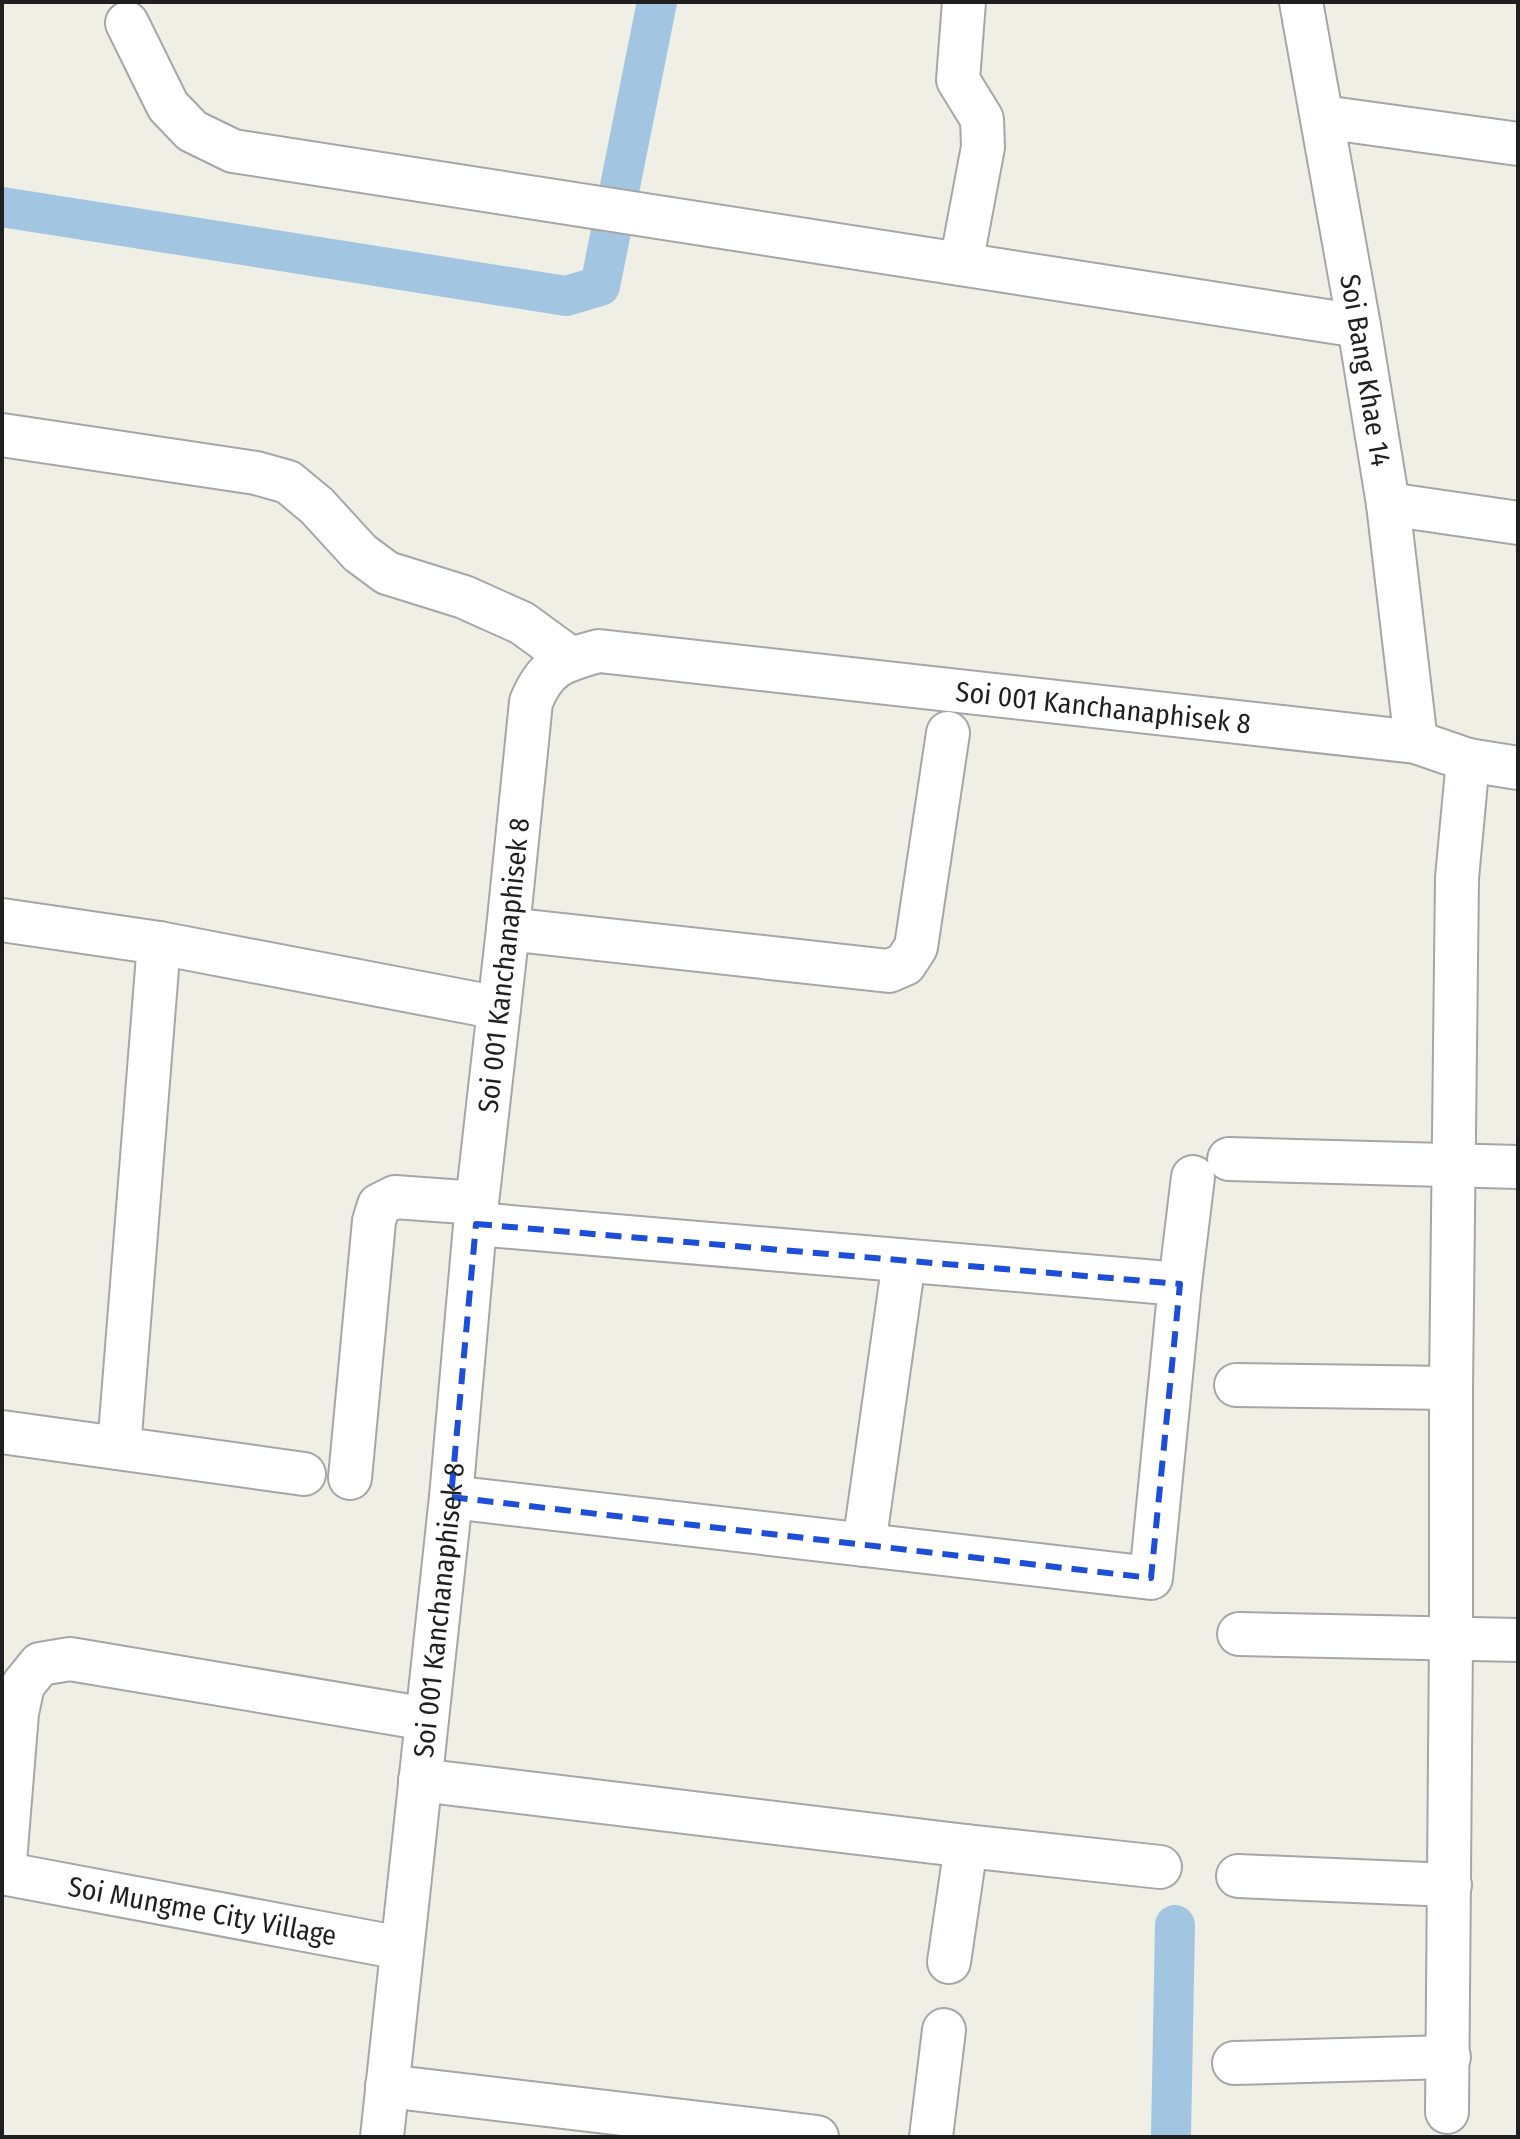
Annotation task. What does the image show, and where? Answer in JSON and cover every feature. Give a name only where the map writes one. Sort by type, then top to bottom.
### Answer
[{"type":"street","points":[[961,264],[983,147],[982,119],[958,80],[964,2]]},
{"type":"street","name":"Soi Bang Khae 14","points":[[1301,2],[1388,504],[1416,742]]},
{"type":"street","points":[[127,23],[168,106],[192,131],[233,151],[1359,326]]},
{"type":"street","points":[[1323,117],[1518,144]]},
{"type":"street","points":[[2,435],[256,473],[288,482],[317,506],[360,553],[387,573],[464,597],[522,623],[570,658]]},
{"type":"street","points":[[1388,504],[1518,523]]},
{"type":"street","name":"Soi 001 Kanchanaphisek 8","points":[[382,2137],[451,1497],[477,1214],[531,702],[539,683],[553,668],[570,658],[599,651],[1416,742],[1468,760],[1518,768]]},
{"type":"street","points":[[508,929],[889,971],[897,968],[905,964],[916,947],[948,733]]},
{"type":"street","points":[[1447,2112],[1457,878],[1468,760]]},
{"type":"street","points":[[2,920],[159,943],[499,1008]]},
{"type":"street","points":[[119,1448],[159,943]]},
{"type":"street","points":[[451,1497],[1151,1578],[1180,1284],[1211,1168],[1518,1167]]},
{"type":"street","points":[[350,1478],[374,1221],[379,1205],[395,1197],[477,1214],[904,1261],[1180,1284]]},
{"type":"street","points":[[864,1545],[904,1261]]},
{"type":"street","points":[[1236,1385],[1451,1388]]},
{"type":"street","points":[[2,1432],[304,1474]]},
{"type":"street","points":[[1239,1634],[1518,1640]]},
{"type":"street","points":[[3,1874],[17,1713],[23,1685],[40,1664],[70,1659],[427,1719]]},
{"type":"street","points":[[420,1780],[1160,1867]]},
{"type":"street","points":[[949,1962],[966,1846]]},
{"type":"street","name":"Soi Mungme City Village","points":[[3,1874],[401,1948]]},
{"type":"street","points":[[1238,1876],[1450,1885]]},
{"type":"street","points":[[931,2137],[944,2030]]},
{"type":"street","points":[[1234,2063],[1449,2057]]},
{"type":"street","points":[[387,2086],[817,2137]]},
{"type":"highlighted area","points":[[476,1224],[1180,1284],[1151,1578],[451,1497]]},
{"type":"waterway","points":[[2,207],[566,296],[600,286],[657,2]]},
{"type":"waterway","points":[[1171,2137],[1175,1925]]}]
